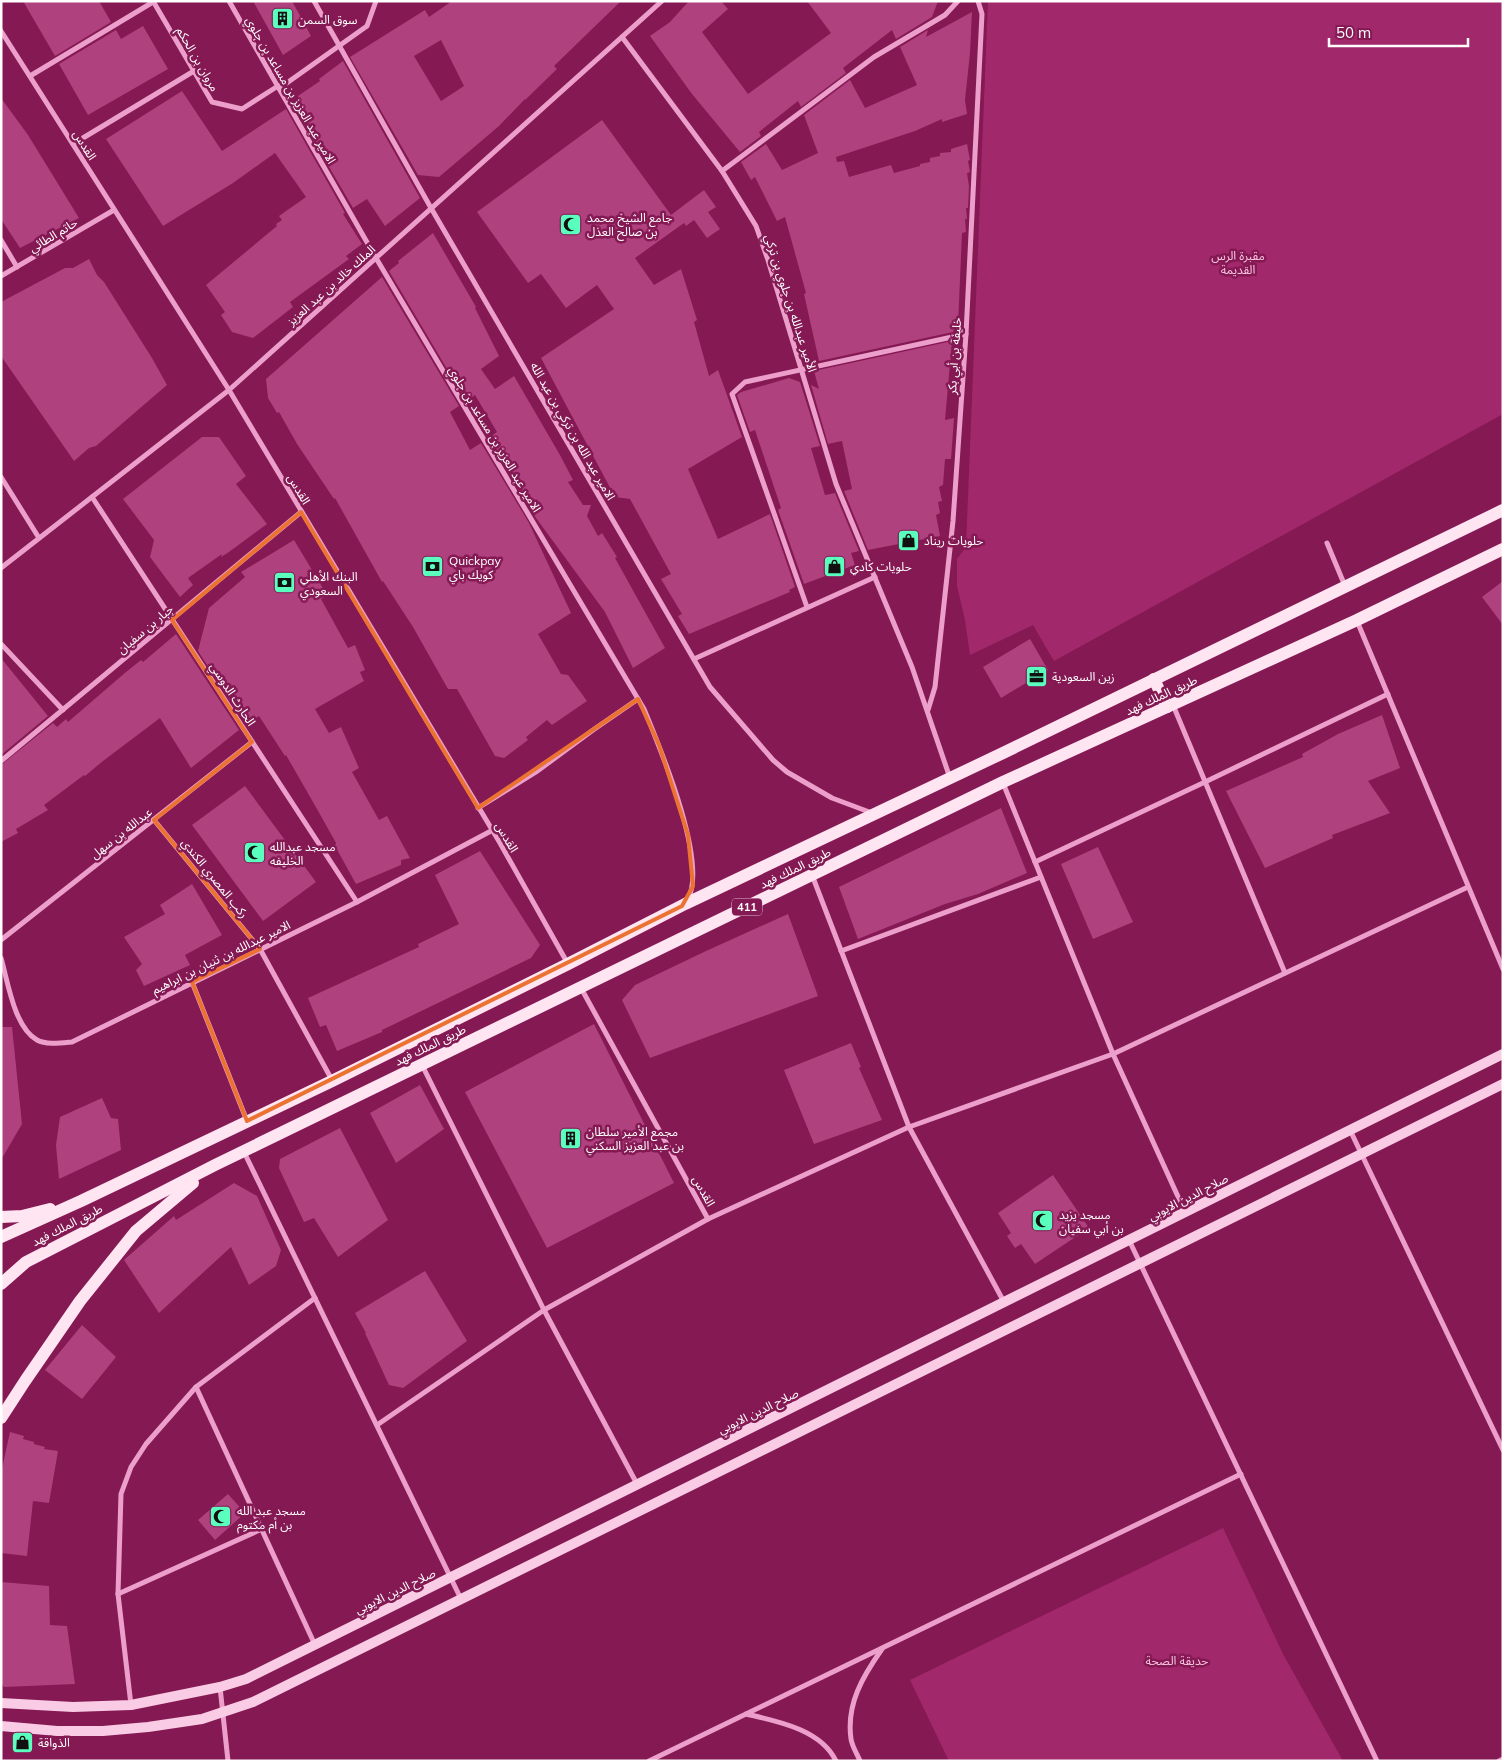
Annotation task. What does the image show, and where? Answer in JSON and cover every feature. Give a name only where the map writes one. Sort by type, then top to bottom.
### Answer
[{"type":"main road","name":"طريق الملك فهد","points":[[1,1236],[81,1201],[332,1081],[685,904],[1503,510]]},
{"type":"main road","name":"طريق الملك فهد","points":[[1,1284],[26,1262],[244,1151],[1002,782],[1357,620],[1503,549]]},
{"type":"main road","points":[[1154,679],[1170,706]]},
{"type":"main road","points":[[1,1418],[24,1381],[80,1301],[136,1232],[215,1166]]},
{"type":"main road","points":[[1,1217],[22,1216],[81,1201]]},
{"type":"street","name":"الامير عبد العزيز بن مساعد بن جلوي","points":[[229,1],[376,258],[638,699],[659,745],[688,834],[692,855],[693,886],[685,904]]},
{"type":"street","name":"الامير عبد الله بن تركي بن عبد الله","points":[[314,1],[431,208],[710,687],[772,760],[787,772],[832,798],[874,814]]},
{"type":"street","name":"مروان بن الحكم","points":[[153,2],[212,102],[242,109],[278,86],[284,85],[367,26],[376,1]]},
{"type":"street","name":"الملك خالد بن عبد العزيز","points":[[1,568],[229,390],[662,1]]},
{"type":"street","points":[[722,171],[874,57],[945,15],[958,1]]},
{"type":"street","name":"خليفة بن أبي بكر","points":[[928,711],[935,687],[953,521],[966,334],[982,14],[978,1]]},
{"type":"street","points":[[30,76],[153,2]]},
{"type":"street","name":"القدس","points":[[1,31],[229,390],[478,808],[568,964]]},
{"type":"street","name":"الأمير عبدالله بن جلوي بن تركي","points":[[622,37],[722,171],[756,226],[836,484],[875,577]]},
{"type":"street","points":[[73,144],[194,71]]},
{"type":"street","name":"حاتم الطائي","points":[[1,276],[114,210]]},
{"type":"street","points":[[1,240],[17,267]]},
{"type":"street","points":[[807,608],[732,394],[745,382],[966,334]]},
{"type":"street","points":[[1,478],[39,538]]},
{"type":"street","name":"الحارث الدوسي","points":[[92,497],[357,902]]},
{"type":"street","name":"جبار بن سفيان","points":[[1,761],[301,512]]},
{"type":"street","points":[[1327,543],[1345,586]]},
{"type":"street","points":[[694,659],[875,577],[912,667],[950,778]]},
{"type":"street","points":[[1357,620],[1503,969]]},
{"type":"street","points":[[1,644],[63,710]]},
{"type":"street","points":[[1035,862],[1388,694]]},
{"type":"street","points":[[478,808],[536,772],[638,699]]},
{"type":"street","points":[[1170,706],[1205,782],[1285,973]]},
{"type":"street","name":"عبدالله بن سهل","points":[[1,940],[252,742]]},
{"type":"street","points":[[1002,782],[1114,1054],[1185,1212]]},
{"type":"street","name":"ركب المصري الكندي","points":[[154,820],[260,949],[332,1081]]},
{"type":"street","name":"الامير عبدالله بن ثنيان بن ابراهيم","points":[[1,958],[16,1012],[23,1027],[37,1040],[53,1043],[72,1042],[357,902],[491,831]]},
{"type":"street","points":[[812,875],[909,1127],[1004,1302]]},
{"type":"street","points":[[841,951],[1041,877]]},
{"type":"street","points":[[377,1425],[544,1310],[708,1220],[909,1127],[1114,1054],[1468,887]]},
{"type":"street","points":[[192,982],[247,1122]]},
{"type":"street","name":"القدس","points":[[581,988],[708,1220]]},
{"type":"street","name":"صلاح الدين الايوبي","points":[[1,1703],[73,1707],[131,1704],[220,1687],[246,1679],[1503,1054]]},
{"type":"street","points":[[422,1065],[544,1310],[637,1485]]},
{"type":"street","points":[[1,1726],[57,1731],[103,1731],[148,1727],[202,1719],[253,1702],[1503,1084]]},
{"type":"street","points":[[1350,1130],[1503,1450]]},
{"type":"street","points":[[244,1151],[461,1599]]},
{"type":"street","points":[[1130,1240],[1377,1761]]},
{"type":"street","points":[[131,1704],[118,1594],[121,1494],[131,1466],[146,1444],[196,1386],[315,1298]]},
{"type":"street","points":[[196,1386],[315,1645]]},
{"type":"street","points":[[649,1761],[1241,1474]]},
{"type":"street","points":[[118,1594],[262,1529]]},
{"type":"street","points":[[860,1761],[851,1740],[850,1716],[856,1692],[864,1673],[883,1647]]},
{"type":"street","points":[[220,1687],[228,1761]]},
{"type":"street","points":[[745,1714],[783,1723],[803,1731],[827,1749],[836,1761]]},
{"type":"street","points":[[1499,1761],[1503,1759]]},
{"type":"highlighted area","points":[[301,512],[478,808],[638,699],[659,745],[688,835],[693,886],[682,906],[247,1121],[192,982],[260,949],[154,820],[252,742],[172,620]]},
{"type":"green space","name":"مقبرة الرس القديمة","points":[[988,1],[1503,1],[1503,414],[1054,661],[1033,625],[970,655],[965,620],[957,586],[957,559],[966,547]]},
{"type":"green space","name":"حديقة الصحة","points":[[1223,1528],[1284,1656],[1343,1761],[949,1761],[910,1680]]},
{"type":"building","points":[[23,1],[99,1],[111,22],[55,56]]},
{"type":"building","name":"سوق السمن","points":[[253,1],[292,1],[311,36],[283,55]]},
{"type":"building","points":[[452,1],[621,1],[554,66],[557,69],[499,126],[439,177],[418,175],[350,57],[425,10],[429,17]],"holes":[[[441,40],[464,86],[441,101],[414,56]]]},
{"type":"building","points":[[689,1],[721,1],[728,9],[702,32],[748,94],[831,33],[807,1],[938,1],[932,17],[896,39],[892,30],[843,68],[846,73],[801,107],[798,101],[759,132],[761,136],[740,152],[692,94],[650,36],[670,22]]},
{"type":"building","points":[[972,12],[965,100],[967,114],[942,122],[942,119],[915,131],[836,157],[837,162],[844,161],[849,177],[891,165],[894,173],[920,166],[920,164],[930,162],[930,158],[940,156],[940,153],[951,152],[951,149],[967,144],[970,172],[967,173],[969,186],[968,208],[966,208],[967,219],[965,219],[966,232],[962,233],[958,326],[954,327],[953,332],[819,361],[804,294],[806,293],[785,217],[777,221],[755,177],[751,180],[741,162],[766,144],[782,170],[818,153],[804,115],[850,80],[865,108],[917,85],[900,47],[928,30],[926,37]]},
{"type":"building","points":[[143,26],[168,69],[88,115],[59,64],[116,30],[121,39]]},
{"type":"building","points":[[343,61],[420,198],[385,226],[367,199],[353,208],[293,105],[300,100],[298,96],[320,81],[319,79]]},
{"type":"building","points":[[182,91],[222,151],[286,109],[345,213],[343,214],[362,244],[346,256],[349,259],[290,302],[293,307],[253,338],[232,332],[221,315],[225,312],[206,285],[277,226],[276,224],[282,220],[279,216],[306,197],[275,153],[233,183],[163,226],[106,139]]},
{"type":"building","points":[[1,98],[28,135],[79,218],[20,248],[1,219]]},
{"type":"building","points":[[602,120],[671,215],[704,190],[716,207],[708,212],[720,229],[707,238],[694,220],[686,226],[684,223],[635,258],[654,285],[681,269],[697,320],[694,322],[709,376],[718,370],[742,437],[688,469],[718,539],[770,514],[795,587],[789,590],[790,592],[689,634],[678,616],[682,614],[661,579],[671,574],[630,499],[615,497],[541,358],[614,309],[597,285],[566,308],[541,274],[528,283],[477,212]]},
{"type":"building","points":[[433,233],[476,307],[499,356],[481,369],[495,389],[514,376],[573,480],[568,482],[583,505],[591,505],[587,516],[598,536],[602,533],[617,557],[615,558],[665,648],[633,668],[605,612],[536,518],[488,438],[497,432],[475,395],[466,401],[389,271],[399,263],[398,261]]},
{"type":"building","points":[[89,259],[97,275],[104,282],[167,385],[96,446],[89,448],[74,461],[1,356],[1,302],[65,268],[73,268]]},
{"type":"building","points":[[382,277],[459,406],[450,412],[470,450],[481,443],[529,523],[571,613],[538,634],[561,674],[568,675],[587,701],[552,725],[547,720],[526,737],[528,740],[504,758],[495,756],[457,689],[448,689],[413,627],[382,582],[335,498],[297,444],[279,412],[277,413],[268,398],[266,379]]},
{"type":"building","points":[[952,341],[945,420],[954,418],[951,459],[945,459],[943,485],[939,487],[942,501],[938,502],[940,513],[936,515],[940,536],[868,550],[844,491],[852,489],[842,441],[828,444],[811,385],[819,389],[814,371]]},
{"type":"building","points":[[789,378],[800,382],[820,446],[811,448],[825,495],[835,493],[859,551],[851,553],[855,565],[804,584],[778,510],[781,508],[755,430],[750,432],[737,395],[741,392]]},
{"type":"building","points":[[202,437],[219,437],[246,476],[236,484],[267,524],[229,552],[221,557],[222,554],[188,578],[193,585],[180,597],[150,557],[154,540],[123,499]]},
{"type":"building","points":[[294,540],[327,595],[321,599],[348,648],[355,645],[365,670],[360,672],[364,681],[315,709],[329,733],[341,727],[359,768],[352,772],[379,820],[387,816],[410,858],[401,860],[401,865],[356,884],[335,846],[336,843],[286,755],[259,716],[246,725],[198,651],[209,608],[245,577],[241,572]]},
{"type":"building","points":[[1503,581],[1503,625],[1482,597]]},
{"type":"building","points":[[176,634],[239,730],[191,768],[160,718],[44,805],[48,810],[16,829],[18,833],[1,842],[1,765],[53,723],[57,727],[66,719],[68,722],[126,672],[141,660],[143,662]]},
{"type":"building","points":[[1030,639],[1048,670],[1001,698],[983,667]]},
{"type":"building","points":[[1,658],[48,716],[1,755]]},
{"type":"building","points":[[1382,715],[1400,768],[1368,781],[1390,813],[1332,835],[1333,838],[1265,868],[1226,791],[1303,757],[1302,754],[1338,734]]},
{"type":"building","name":"مسجد عبدالله الخليفه","points":[[245,786],[316,882],[263,921],[192,825]]},
{"type":"building","points":[[1001,808],[1027,873],[978,894],[945,904],[858,939],[839,887]]},
{"type":"building","points":[[1098,847],[1133,922],[1093,939],[1061,864]]},
{"type":"building","points":[[480,851],[540,945],[531,958],[382,1030],[382,1032],[337,1051],[326,1025],[320,1027],[308,998],[419,947],[418,944],[459,924],[435,875]]},
{"type":"building","points":[[192,884],[222,935],[185,955],[190,965],[144,986],[136,970],[142,964],[124,937],[165,914],[160,905]]},
{"type":"building","points":[[788,914],[818,996],[650,1058],[622,1000],[635,985]]},
{"type":"building","name":"مجمع الأمير سلطان بن عبد العزيز السكني","points":[[594,1024],[674,1183],[547,1248],[465,1092]]},
{"type":"building","points":[[1,1027],[12,1027],[22,1124],[1,1160]]},
{"type":"building","points":[[851,1043],[861,1067],[859,1068],[882,1120],[814,1144],[784,1070]]},
{"type":"building","points":[[420,1085],[444,1129],[396,1163],[370,1113]]},
{"type":"building","points":[[102,1098],[111,1118],[118,1119],[121,1150],[59,1179],[56,1145],[60,1117]]},
{"type":"building","points":[[340,1128],[388,1220],[338,1257],[314,1218],[304,1222],[279,1168],[280,1159]]},
{"type":"building","name":"مسجد يزيد بن أبي سفيان","points":[[1053,1175],[1089,1228],[1035,1264],[1021,1244],[1015,1248],[1007,1236],[1011,1233],[998,1213]]},
{"type":"building","points":[[234,1183],[257,1196],[281,1250],[276,1266],[249,1285],[231,1247],[159,1313],[124,1260],[174,1216],[176,1220]]},
{"type":"building","points":[[425,1271],[467,1341],[403,1388],[389,1385],[355,1313]]},
{"type":"building","points":[[82,1325],[116,1357],[82,1399],[45,1370]]},
{"type":"building","points":[[10,1432],[24,1436],[23,1439],[45,1447],[44,1449],[58,1451],[49,1503],[33,1501],[27,1556],[1,1553],[1,1473]]},
{"type":"building","name":"مسجد عبد الله بن أم مكتوم","points":[[228,1494],[245,1513],[215,1540],[198,1520]]},
{"type":"building","points":[[1,1582],[49,1586],[50,1625],[67,1626],[75,1684],[4,1687],[1,1682]]},
{"type":"place","name":"سوق السمن","points":[[282,19]]},
{"type":"place","name":"جامع الشيخ محمد بن صالح العذل","points":[[571,224]]},
{"type":"place","name":"حلويات ريناد","points":[[908,540]]},
{"type":"place","name":"حلويات كادي","points":[[834,566]]},
{"type":"place","name":"Quickpay كويك باي","points":[[433,567]]},
{"type":"place","name":"البنك الأهلي السعودي","points":[[284,583]]},
{"type":"place","name":"زين السعودية","points":[[1036,676]]},
{"type":"place","name":"مسجد عبدالله الخليفه","points":[[254,853]]},
{"type":"place","name":"مجمع الأمير سلطان بن عبد العزيز السكني","points":[[570,1138]]},
{"type":"place","name":"مسجد يزيد بن أبي سفيان","points":[[1043,1221]]},
{"type":"place","name":"مسجد عبد الله بن أم مكتوم","points":[[221,1517]]},
{"type":"place","name":"الذواقة","points":[[22,1742]]}]
